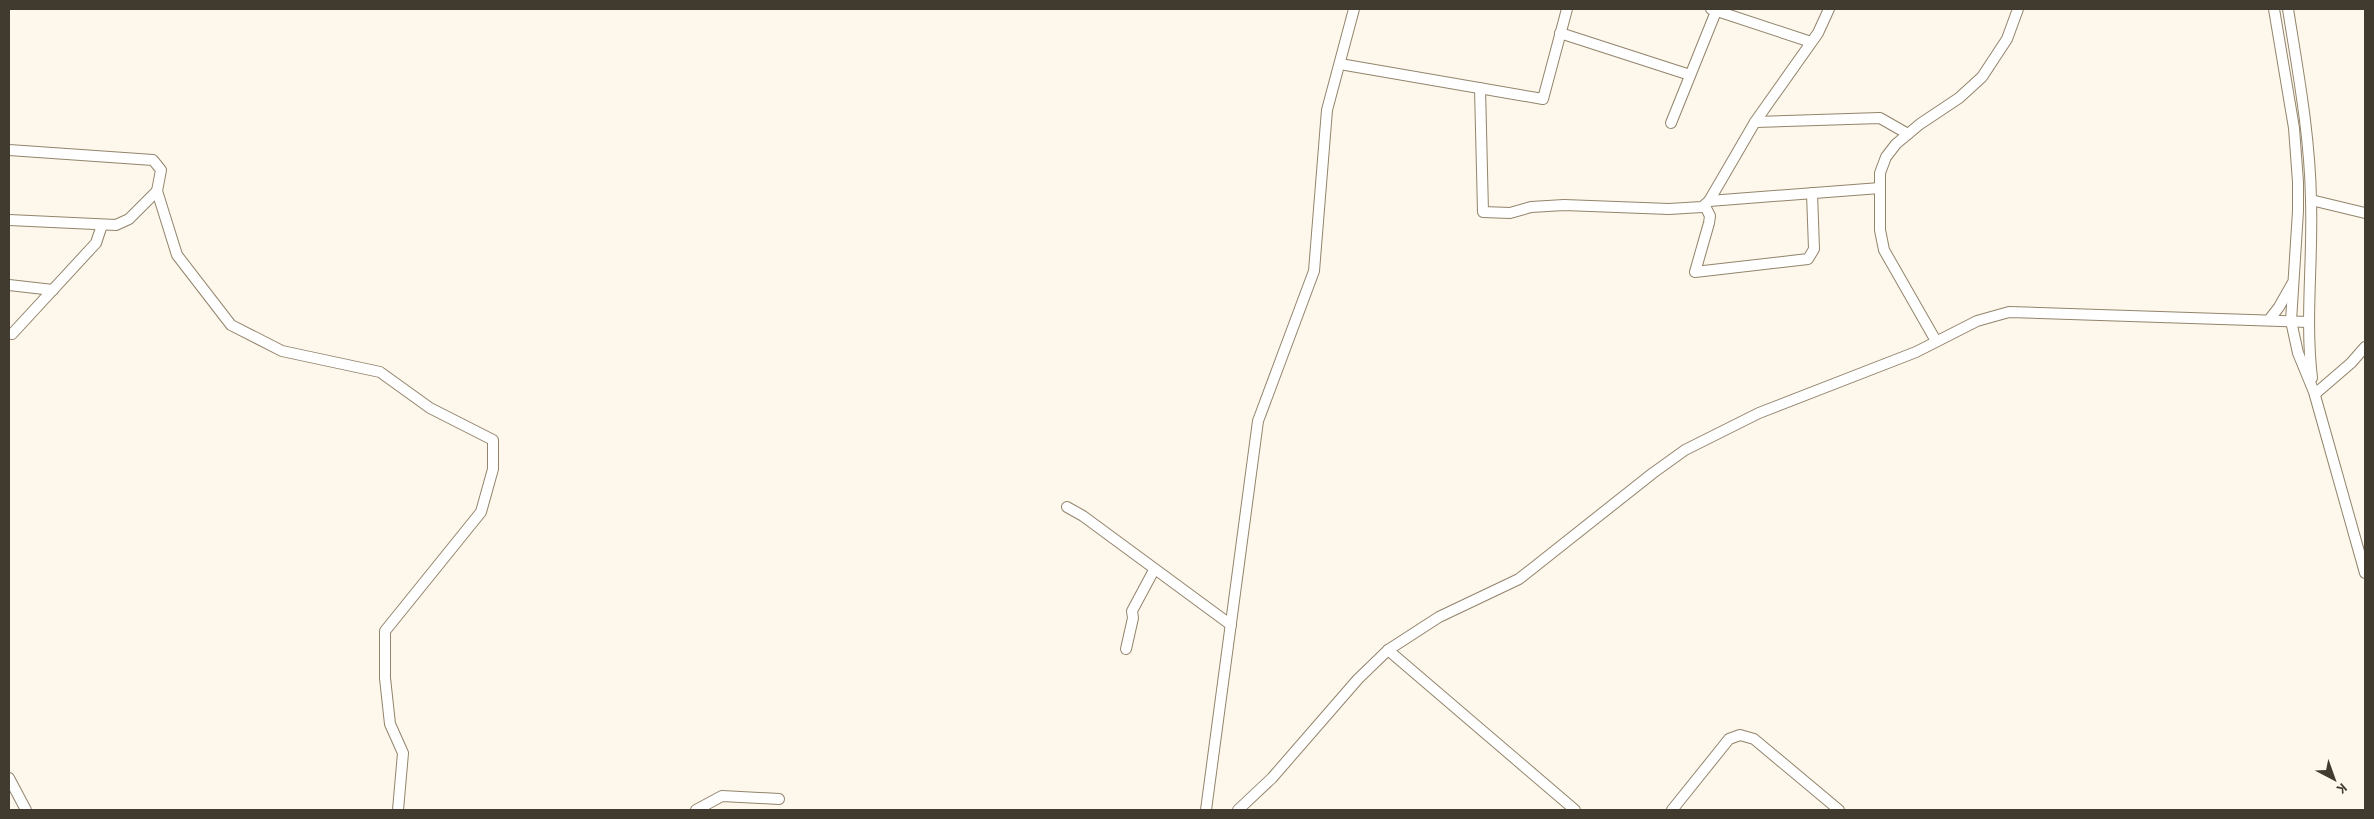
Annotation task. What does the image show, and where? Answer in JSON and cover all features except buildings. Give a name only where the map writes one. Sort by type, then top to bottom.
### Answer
[{"type":"street","points":[[1206,810],[1258,422],[1314,270],[1328,110],[1354,9]]},
{"type":"street","points":[[1340,64],[1543,99],[1567,9]]},
{"type":"street","points":[[1671,123],[1715,9],[1811,42]]},
{"type":"street","points":[[1812,193],[1814,249],[1808,259],[1695,272],[1709,223],[1710,216],[1707,204],[1755,122],[1811,42],[1829,9]]},
{"type":"street","points":[[1936,341],[1884,250],[1880,230],[1880,173],[1886,157],[1896,144],[1959,98],[1982,77],[2007,39],[2018,9]]},
{"type":"street","points":[[2274,9],[2294,128],[2298,211],[2291,321],[2298,353],[2314,393],[2365,573]]},
{"type":"street","points":[[2288,9],[2306,133],[2311,200],[2308,322],[2314,393]]},
{"type":"street","points":[[1560,33],[1690,75]]},
{"type":"street","points":[[1480,88],[1483,212],[1510,213],[1564,204],[1669,209],[1812,193],[1880,188]]},
{"type":"street","points":[[1755,122],[1880,118],[1908,134]]},
{"type":"street","points":[[9,152],[153,160],[161,170],[157,191],[177,255],[232,325],[282,351],[380,372],[430,408],[493,440],[493,469],[481,512],[384,631],[385,678],[390,724],[403,753],[398,810]]},
{"type":"street","points":[[9,220],[102,226],[116,225],[125,222],[157,191]]},
{"type":"street","points":[[2311,200],[2365,213]]},
{"type":"street","points":[[12,334],[96,243],[102,226]]},
{"type":"street","points":[[2268,320],[2279,307],[2294,281]]},
{"type":"street","points":[[9,285],[53,290]]},
{"type":"street","points":[[1238,810],[1272,778],[1358,679],[1388,650],[1439,617],[1519,579],[1653,473],[1702,440],[1759,413],[1901,358],[1977,321],[2009,312],[2308,322]]},
{"type":"street","points":[[2314,393],[2351,363],[2365,347]]},
{"type":"street","points":[[1067,507],[1083,516],[1231,625]]},
{"type":"street","points":[[1126,648],[1133,618],[1132,611],[1154,570]]},
{"type":"street","points":[[1388,650],[1575,810]]},
{"type":"street","points":[[1672,810],[1729,739],[1740,735],[1754,739],[1839,810]]},
{"type":"street","points":[[9,778],[26,810]]},
{"type":"street","points":[[696,810],[722,796],[778,799]]}]
